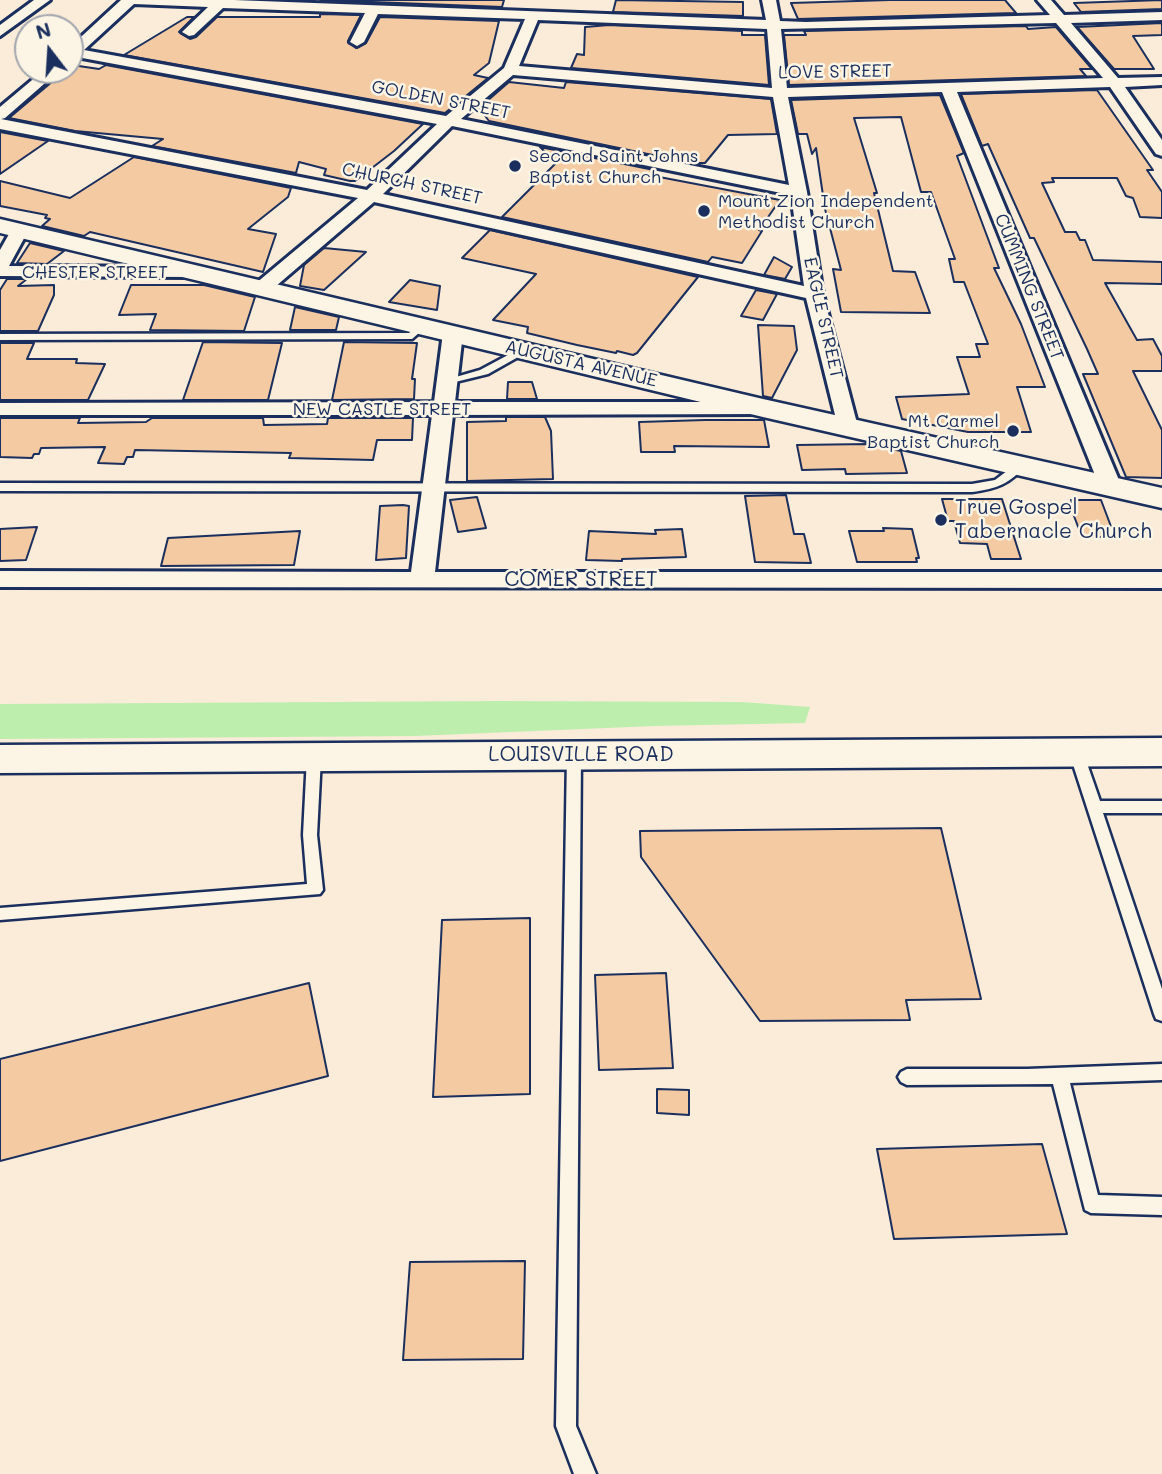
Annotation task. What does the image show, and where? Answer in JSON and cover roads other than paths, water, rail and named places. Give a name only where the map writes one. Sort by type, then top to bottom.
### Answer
[{"type":"main road","name":"AUGUSTA AVENUE","points":[[9,229],[763,408],[1162,498]]},
{"type":"main road","name":"LOUISVILLE ROAD","points":[[0,760],[1162,752]]},
{"type":"street","points":[[0,32],[43,0]]},
{"type":"street","points":[[84,43],[130,0],[774,25],[1162,16]]},
{"type":"street","points":[[590,0],[590,18]]},
{"type":"street","name":"EAGLE STREET","points":[[769,0],[780,93],[799,192],[814,294],[848,427]]},
{"type":"street","points":[[1044,0],[1114,82],[1162,151]]},
{"type":"street","points":[[189,32],[223,2]]},
{"type":"street","points":[[357,42],[373,10]]},
{"type":"street","points":[[261,288],[371,196],[449,121],[510,70],[533,16]]},
{"type":"street","name":"GOLDEN STREET","points":[[84,56],[449,121],[799,192]]},
{"type":"street","name":"LOVE STREET","points":[[510,70],[780,93],[1162,81]]},
{"type":"street","points":[[0,115],[37,84]]},
{"type":"street","name":"CUMMING STREET","points":[[948,88],[1110,485]]},
{"type":"street","name":"CHURCH STREET","points":[[0,124],[371,196],[814,294]]},
{"type":"street","points":[[0,266],[9,229]]},
{"type":"street","name":"CHESTER STREET","points":[[0,271],[190,272]]},
{"type":"street","points":[[422,580],[453,333]]},
{"type":"street","name":"NEW CASTLE STREET","points":[[0,410],[763,408]]},
{"type":"street","name":"COMER STREET","points":[[0,579],[1162,580]]},
{"type":"lane","points":[[0,337],[412,336],[422,326]]},
{"type":"lane","points":[[447,382],[484,372],[523,350]]},
{"type":"lane","points":[[0,487],[972,488],[995,486],[1012,475],[1019,465]]},
{"type":"lane","points":[[1076,752],[1162,1014]]},
{"type":"lane","points":[[574,755],[566,1426],[586,1474]]},
{"type":"lane","points":[[0,914],[315,890],[310,835],[314,757]]},
{"type":"lane","points":[[1094,807],[1162,807]]},
{"type":"lane","points":[[907,1077],[1162,1072]]},
{"type":"lane","points":[[1059,1075],[1091,1204],[1162,1206]]},
{"type":"place","name":"Second Saint Johns Baptist Church","points":[[515,166]]},
{"type":"place","name":"Mount Zion Independent Methodist Church","points":[[704,211]]},
{"type":"place","name":"Mt Carmel Baptist Church","points":[[1013,431]]},
{"type":"place","name":"True Gospel Tabernacle Church","points":[[941,520]]}]
